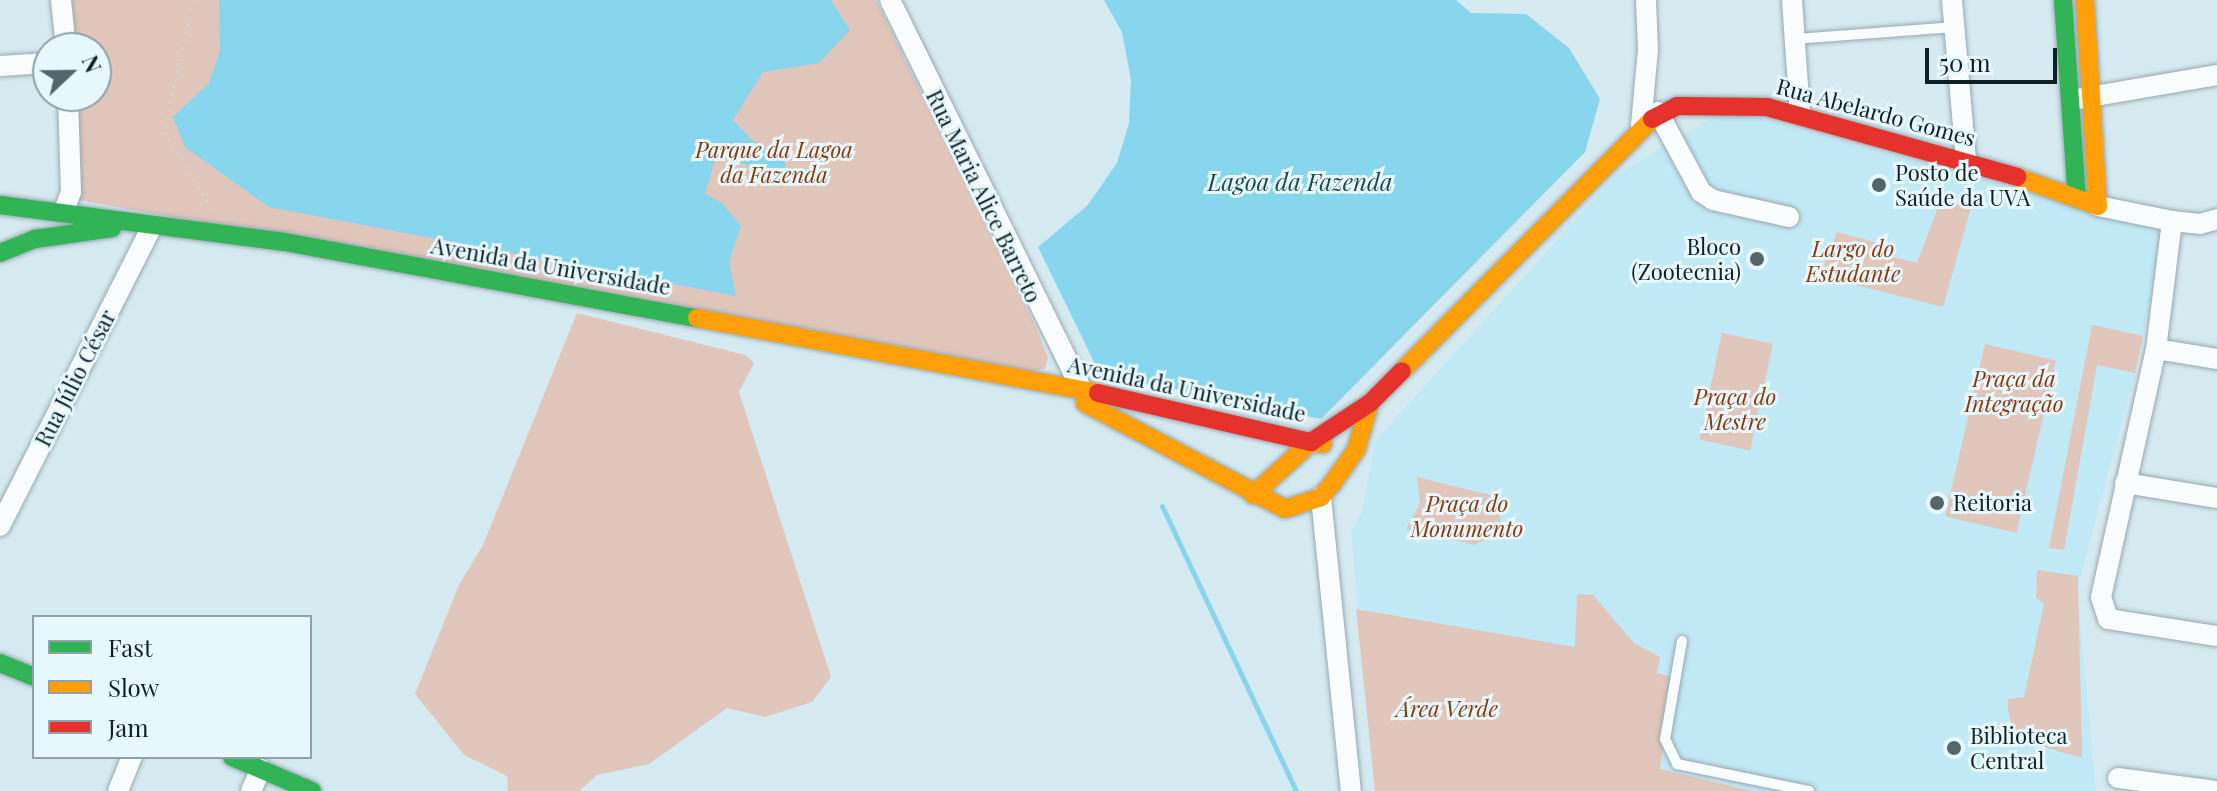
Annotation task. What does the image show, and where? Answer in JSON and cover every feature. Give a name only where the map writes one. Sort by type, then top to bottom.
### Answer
[{"type":"main road","points":[[2063,0],[2077,199]]},
{"type":"main road","points":[[2085,0],[2098,206]]},
{"type":"main road","name":"Rua Abelardo Gomes","points":[[1641,125],[1658,112],[1711,102],[1800,115],[1966,159],[2098,206]]},
{"type":"main road","name":"Avenida da Universidade","points":[[0,205],[64,211],[301,245],[1081,389],[1311,442],[1370,403],[1641,125]]},
{"type":"main road","points":[[35,239],[64,211]]},
{"type":"main road","name":"Avenida da Universidade","points":[[0,253],[35,239],[133,226],[1095,405],[1253,495],[1285,509],[1321,497]]},
{"type":"main road","points":[[1321,497],[1356,450],[1370,403]]},
{"type":"main road","points":[[1253,495],[1311,442],[1356,450]]},
{"type":"main road","points":[[0,663],[32,676]]},
{"type":"main road","points":[[237,759],[312,791]]},
{"type":"street","points":[[61,0],[64,32]]},
{"type":"street","name":"Rua Maria Alice Barreto","points":[[890,0],[1081,389]]},
{"type":"street","points":[[1628,0],[1648,26]]},
{"type":"street","points":[[1641,125],[1648,26],[1646,0]]},
{"type":"street","points":[[1792,0],[1800,115]]},
{"type":"street","points":[[1952,0],[1966,159]]},
{"type":"street","points":[[0,66],[32,64]]},
{"type":"street","points":[[2070,101],[2217,75]]},
{"type":"street","points":[[64,211],[71,192],[68,112]]},
{"type":"street","points":[[1658,112],[1701,192],[1713,200],[1789,217]]},
{"type":"street","points":[[2098,206],[2172,221],[2200,224],[2217,219]]},
{"type":"street","points":[[2172,221],[2156,349],[2101,597],[2108,619],[2217,636]]},
{"type":"street","name":"Rua Júlio César","points":[[0,526],[150,230]]},
{"type":"street","points":[[2156,349],[2217,359]]},
{"type":"street","points":[[2125,483],[2217,498]]},
{"type":"street","points":[[1321,497],[1351,791]]},
{"type":"street","points":[[118,791],[131,759]]},
{"type":"street","points":[[251,791],[261,769]]},
{"type":"street","points":[[2118,778],[2217,791]]},
{"type":"lane","points":[[1795,39],[1954,27]]},
{"type":"lane","points":[[1682,641],[1665,739],[1677,764],[1809,791]]},
{"type":"path","points":[[193,0],[164,132],[213,212]]},
{"type":"shaded area","points":[[1727,109],[2165,231],[2135,373],[2077,590],[2096,791],[1375,791],[1351,532],[1362,513],[1375,441],[1616,175]]},
{"type":"green space","name":"Parque da Lagoa da Fazenda","points":[[62,0],[876,0],[1035,325],[1048,358],[1045,369],[1031,371],[72,199],[69,112],[112,112],[112,32],[65,32]]},
{"type":"green space","name":"Largo do Estudante","points":[[1940,202],[1971,207],[1943,307],[1819,276],[1837,232],[1896,248],[1893,257],[1917,263]]},
{"type":"green space","points":[[577,313],[745,355],[754,363],[739,392],[831,677],[812,702],[765,717],[727,708],[649,764],[597,775],[579,791],[508,791],[507,776],[464,755],[415,694],[459,585],[483,545]]},
{"type":"green space","points":[[2092,325],[2143,336],[2135,373],[2097,365],[2064,550],[2049,548]]},
{"type":"green space","name":"Praça do Mestre","points":[[1722,333],[1773,344],[1750,450],[1699,440]]},
{"type":"green space","name":"Praça da Integração","points":[[1985,344],[2056,360],[2016,533],[1945,516]]},
{"type":"green space","name":"Praça do Monumento","points":[[1417,477],[1494,496],[1501,521],[1488,538],[1475,545],[1406,529],[1420,503]]},
{"type":"green space","points":[[2037,570],[2078,576],[2082,758],[2016,739],[2008,711],[2008,699],[2024,697],[2044,604],[2036,597]]},
{"type":"green space","name":"Área Verde","points":[[1577,594],[1593,595],[1634,643],[1660,657],[1657,673],[1673,677],[1660,769],[1752,791],[1375,791],[1356,609],[1575,647]]},
{"type":"water","points":[[219,0],[831,0],[850,30],[819,63],[763,72],[733,120],[754,142],[781,156],[786,165],[782,181],[717,152],[705,194],[722,203],[741,226],[729,262],[736,296],[269,207],[185,147],[173,117],[209,83],[220,51]]},
{"type":"water","name":"Lagoa da Fazenda","points":[[1104,0],[1456,0],[1471,13],[1526,14],[1569,48],[1600,99],[1585,152],[1321,419],[1100,374],[1038,247],[1087,206],[1117,163],[1129,123],[1131,80],[1122,32]]},
{"type":"waterway","points":[[1162,506],[1296,791]]},
{"type":"traffic: fast","points":[[2063,0],[2077,199]]},
{"type":"traffic: fast","points":[[0,205],[285,242],[697,318]]},
{"type":"traffic: fast","points":[[0,253],[35,239],[112,228]]},
{"type":"traffic: fast","points":[[0,663],[32,676]]},
{"type":"traffic: fast","points":[[237,759],[312,791]]},
{"type":"traffic: slow","points":[[2017,177],[2098,206],[2085,0]]},
{"type":"traffic: slow","points":[[1402,371],[1652,119]]},
{"type":"traffic: slow","points":[[697,318],[1098,393]]},
{"type":"traffic: slow","points":[[1085,403],[1285,509],[1321,497],[1332,484],[1356,450],[1370,403]]},
{"type":"traffic: slow","points":[[1253,495],[1311,442],[1323,444]]},
{"type":"traffic: jam","points":[[1652,119],[1677,106],[1767,107],[2017,177]]},
{"type":"traffic: jam","points":[[1098,393],[1311,442],[1370,403],[1402,371]]},
{"type":"place","name":"Posto de Saúde da UVA","points":[[1879,185]]},
{"type":"place","name":"Bloco (Zootecnia)","points":[[1757,259]]},
{"type":"place","name":"Reitoria","points":[[1937,503]]},
{"type":"place","name":"Biblioteca Central","points":[[1954,748]]}]
